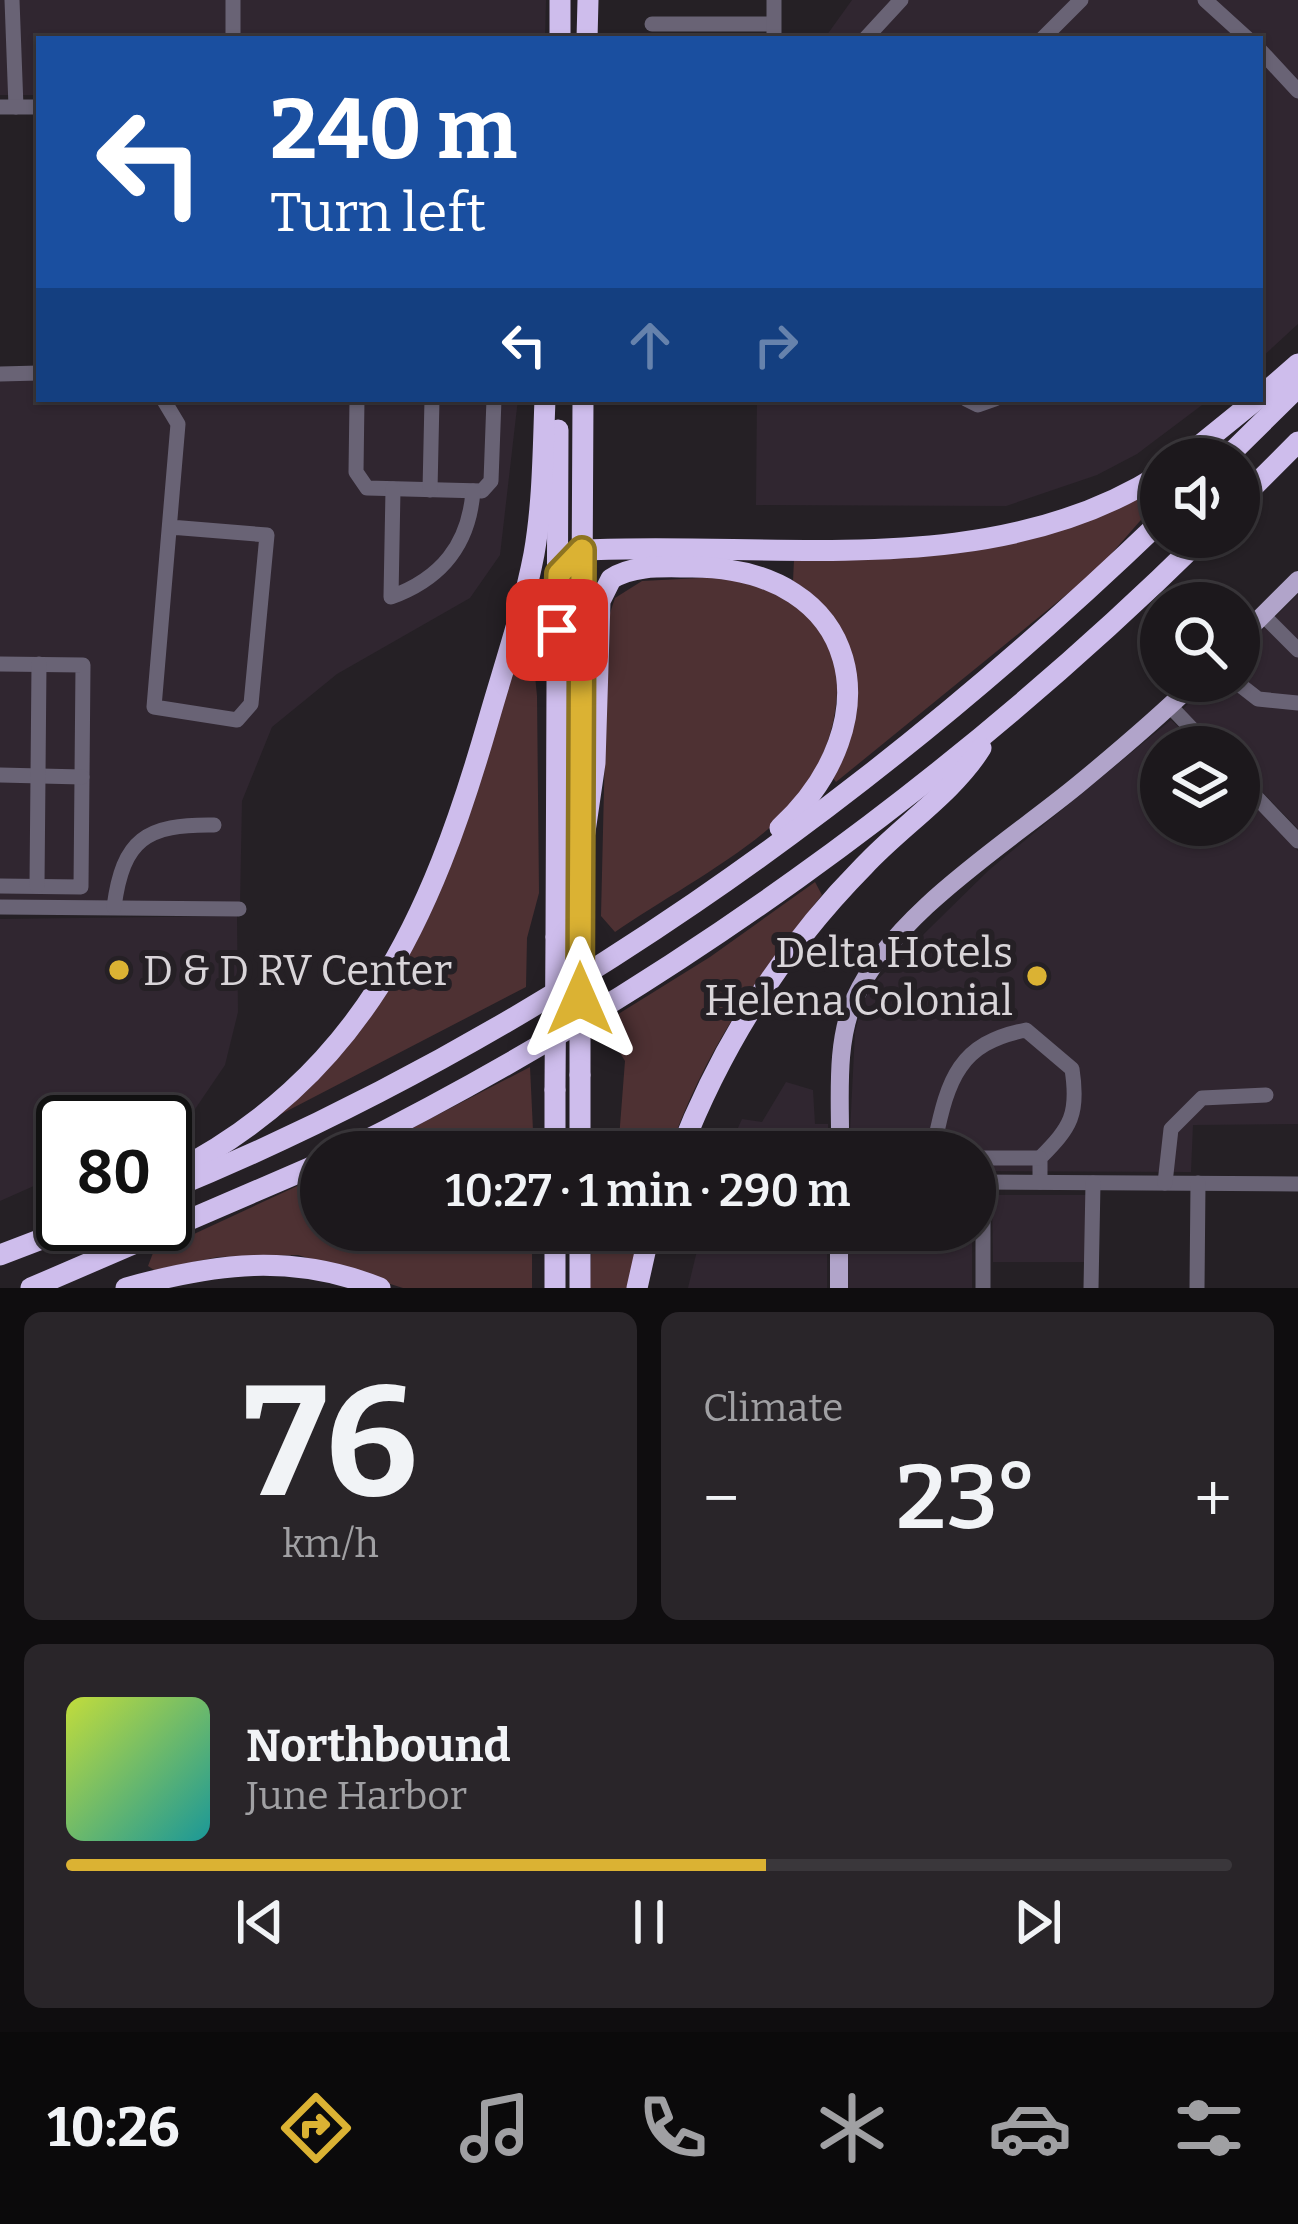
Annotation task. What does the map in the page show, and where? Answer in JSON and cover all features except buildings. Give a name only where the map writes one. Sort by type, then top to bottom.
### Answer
[{"type":"highway","points":[[560,0],[560,36]]},
{"type":"highway","points":[[587,36],[588,0]]},
{"type":"highway","points":[[1263,394],[1298,364]]},
{"type":"highway","points":[[1246,438],[1298,387]]},
{"type":"highway","points":[[192,1160],[241,1130],[319,1062],[377,991],[425,910],[460,818],[530,574],[545,402]]},
{"type":"highway","points":[[555,1131],[558,402]]},
{"type":"highway","points":[[580,1131],[584,402]]},
{"type":"highway","points":[[1209,438],[1253,402]]},
{"type":"highway","points":[[1260,480],[1298,442]]},
{"type":"highway","points":[[557,587],[561,568],[582,550],[976,542],[1072,519],[1140,485]]},
{"type":"highway","points":[[192,1178],[421,1067],[659,925],[922,734],[1140,540]]},
{"type":"highway","points":[[383,1131],[500,1069],[697,949],[848,842],[993,728],[1180,558]]},
{"type":"highway","points":[[581,859],[596,764],[598,612],[608,583],[642,568],[726,568],[767,575],[798,591],[828,626],[844,668],[845,704],[830,762],[789,819],[659,925]]},
{"type":"highway","points":[[690,1131],[731,1043],[790,950],[870,859],[964,772],[993,728]]},
{"type":"highway","points":[[31,1288],[300,1171]]},
{"type":"highway","points":[[0,1255],[36,1241]]},
{"type":"highway","points":[[554,1288],[555,1251]]},
{"type":"highway","points":[[580,1251],[580,1288]]},
{"type":"highway","points":[[641,1288],[649,1251]]},
{"type":"highway","points":[[126,1288],[257,1262],[324,1269],[380,1288]]},
{"type":"main road","points":[[1260,618],[1298,580]]},
{"type":"main road","points":[[841,1131],[843,1044],[854,1000],[869,974],[985,858],[1174,702]]},
{"type":"main road","points":[[839,1251],[839,1288]]},
{"type":"street","points":[[8,107],[12,0]]},
{"type":"street","points":[[232,0],[233,36]]},
{"type":"street","points":[[652,24],[775,33],[774,0]]},
{"type":"street","points":[[868,36],[901,0]]},
{"type":"street","points":[[1045,36],[1081,0]]},
{"type":"street","points":[[1205,0],[1244,36]]},
{"type":"street","points":[[1263,53],[1298,90]]},
{"type":"street","points":[[0,374],[36,373]]},
{"type":"street","points":[[165,402],[178,424],[154,707],[237,720],[251,704],[268,535],[170,527]]},
{"type":"street","points":[[357,402],[356,472],[367,488],[473,491],[482,491],[491,481],[494,402]]},
{"type":"street","points":[[430,490],[432,402]]},
{"type":"street","points":[[393,489],[391,597],[422,586],[450,562],[471,517],[473,491]]},
{"type":"street","points":[[1263,615],[1298,650]]},
{"type":"street","points":[[0,664],[83,665],[81,887],[0,886]]},
{"type":"street","points":[[37,886],[39,664]]},
{"type":"street","points":[[1260,699],[1298,704]]},
{"type":"street","points":[[1170,706],[1189,726]]},
{"type":"street","points":[[0,776],[82,777]]},
{"type":"street","points":[[1260,801],[1298,841]]},
{"type":"street","points":[[114,907],[130,847],[167,828],[214,825]]},
{"type":"street","points":[[0,907],[239,909]]},
{"type":"street","points":[[938,1131],[945,1094],[967,1054],[997,1036],[1026,1030],[1072,1069],[1076,1096],[1068,1130],[1040,1158],[996,1158]]},
{"type":"street","points":[[1165,1183],[1171,1129],[1202,1098],[1266,1095]]},
{"type":"street","points":[[1040,1158],[1040,1182]]},
{"type":"street","points":[[996,1182],[1298,1184]]},
{"type":"street","points":[[1091,1288],[1093,1183]]},
{"type":"street","points":[[1197,1288],[1198,1183]]},
{"type":"street","points":[[982,1251],[983,1288]]},
{"type":"shaded area","points":[[0,0],[546,0],[545,36],[36,36],[36,95],[0,95]]},
{"type":"shaded area","points":[[852,0],[1298,0],[1298,324],[1263,356],[1263,36],[826,36]]},
{"type":"shaded area","points":[[36,379],[36,402],[518,402],[500,555],[470,598],[337,674],[272,727],[242,801],[240,905],[0,902],[0,380]]},
{"type":"shaded area","points":[[757,402],[1206,402],[1158,438],[1140,438],[1140,452],[1097,475],[1006,506],[756,505]]},
{"type":"shaded area","points":[[1140,497],[1140,521],[1098,569],[836,782],[832,777],[841,745],[844,699],[841,653],[829,614],[793,581],[794,560],[982,547],[1069,526]]},
{"type":"shaded area","points":[[719,577],[774,586],[803,606],[823,630],[834,659],[833,722],[808,783],[773,825],[615,932],[601,916],[608,619],[615,598],[642,581]]},
{"type":"shaded area","points":[[1298,594],[1298,829],[1260,790],[1260,726],[1198,726],[1182,710],[1190,702],[1260,702],[1260,632]]},
{"type":"shaded area","points":[[522,634],[533,655],[537,696],[539,893],[527,938],[526,987],[262,1124],[319,1072],[366,1018],[404,962],[460,840]]},
{"type":"shaded area","points":[[1140,746],[1140,846],[1260,846],[1260,810],[1298,851],[1298,1124],[1193,1125],[1191,1172],[996,1171],[996,1131],[850,1131],[855,1032],[863,1002],[878,979],[989,870]]},
{"type":"shaded area","points":[[815,882],[822,895],[734,1017],[677,1131],[620,1131],[625,1061],[614,1043],[590,1038],[591,1031],[710,957]]},
{"type":"shaded area","points":[[237,916],[238,1012],[225,1065],[192,1114],[192,1095],[36,1095],[36,1185],[0,1201],[0,919]]},
{"type":"shaded area","points":[[530,1067],[533,1131],[407,1131]]},
{"type":"shaded area","points":[[786,1082],[813,1090],[815,1124],[828,1124],[828,1131],[737,1131],[742,1119],[762,1122]]},
{"type":"shaded area","points":[[300,1185],[300,1251],[532,1251],[532,1288],[403,1288],[298,1255],[218,1257],[154,1270],[148,1266],[157,1251],[192,1251],[192,1235]]},
{"type":"shaded area","points":[[996,1195],[1092,1195],[1092,1262],[993,1262]]},
{"type":"shaded area","points":[[591,1251],[640,1251],[632,1288],[590,1288]]},
{"type":"shaded area","points":[[697,1251],[827,1251],[827,1288],[688,1288]]},
{"type":"shaded area","points":[[848,1251],[972,1251],[972,1288],[847,1288]]},
{"type":"place","name":"D & D RV Center","points":[[119,970]]},
{"type":"place","name":"Delta Hotels Helena Colonial","points":[[1037,976]]},
{"type":"route","points":[[557,630],[559,574],[568,559],[582,550],[580,999]]}]
